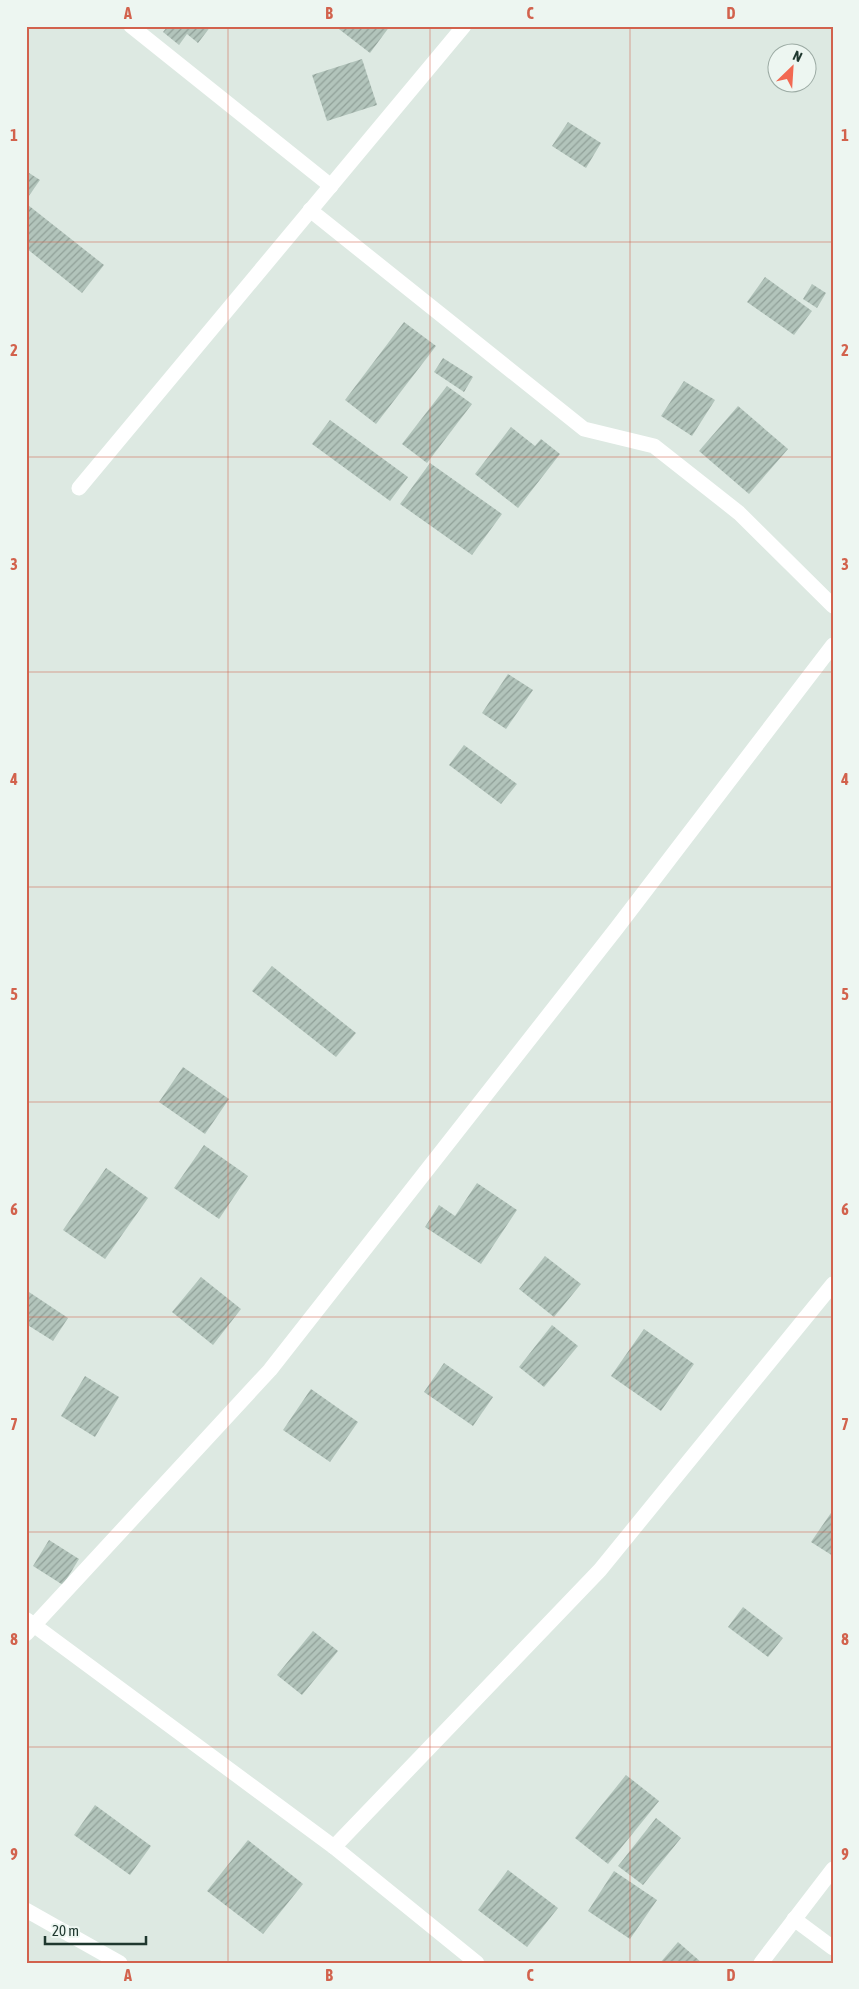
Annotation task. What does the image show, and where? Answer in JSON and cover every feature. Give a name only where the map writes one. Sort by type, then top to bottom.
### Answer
[{"type":"street","points":[[131,26],[330,186]]},
{"type":"street","points":[[79,488],[464,26]]},
{"type":"street","points":[[310,210],[584,429],[654,446],[739,514],[833,606]]},
{"type":"street","points":[[477,1963],[334,1847],[29,1626],[270,1370],[616,929],[833,645]]},
{"type":"street","points":[[334,1847],[600,1570],[833,1284]]},
{"type":"street","points":[[761,1963],[833,1869]]},
{"type":"street","points":[[26,1910],[120,1963]]},
{"type":"street","points":[[794,1919],[833,1948]]},
{"type":"building","points":[[168,26],[211,26],[198,43],[187,34],[179,45],[163,32]]},
{"type":"building","points":[[335,26],[390,26],[370,53]]},
{"type":"building","points":[[362,59],[377,105],[327,121],[312,75]]},
{"type":"building","points":[[568,122],[601,143],[586,168],[552,146]]},
{"type":"building","points":[[26,171],[40,180],[26,200]]},
{"type":"building","points":[[28,205],[104,265],[82,293],[26,248],[26,208]]},
{"type":"building","points":[[765,277],[812,311],[794,335],[747,302]]},
{"type":"building","points":[[812,284],[826,293],[817,308],[803,299]]},
{"type":"building","points":[[404,322],[436,346],[376,424],[345,400]]},
{"type":"building","points":[[443,358],[473,377],[464,392],[434,372]]},
{"type":"building","points":[[684,381],[715,400],[692,436],[661,416]]},
{"type":"building","points":[[447,386],[472,404],[427,463],[402,444]]},
{"type":"building","points":[[738,406],[788,449],[749,494],[699,451]]},
{"type":"building","points":[[330,420],[408,477],[390,501],[312,444]]},
{"type":"building","points":[[511,427],[535,446],[541,439],[560,454],[518,508],[475,474]]},
{"type":"building","points":[[430,463],[502,514],[472,555],[400,504]]},
{"type":"building","points":[[508,674],[533,690],[506,729],[482,713]]},
{"type":"building","points":[[464,745],[517,784],[501,804],[449,765]]},
{"type":"building","points":[[272,966],[356,1033],[336,1057],[252,991]]},
{"type":"building","points":[[183,1067],[229,1099],[205,1134],[159,1102]]},
{"type":"building","points":[[204,1145],[248,1176],[219,1219],[174,1188]]},
{"type":"building","points":[[106,1168],[148,1198],[105,1259],[63,1230]]},
{"type":"building","points":[[477,1183],[517,1210],[481,1264],[425,1227],[439,1205],[455,1216]]},
{"type":"building","points":[[545,1256],[581,1284],[554,1317],[519,1289]]},
{"type":"building","points":[[201,1277],[241,1309],[213,1345],[172,1312]]},
{"type":"building","points":[[26,1290],[68,1318],[53,1341],[26,1324]]},
{"type":"building","points":[[552,1325],[578,1346],[544,1387],[519,1367]]},
{"type":"building","points":[[644,1329],[694,1364],[661,1411],[611,1376]]},
{"type":"building","points":[[444,1363],[493,1397],[473,1426],[424,1392]]},
{"type":"building","points":[[85,1376],[119,1397],[95,1437],[61,1416]]},
{"type":"building","points":[[311,1389],[358,1422],[330,1462],[283,1430]]},
{"type":"building","points":[[833,1510],[833,1556],[811,1542]]},
{"type":"building","points":[[49,1540],[79,1559],[63,1585],[33,1566]]},
{"type":"building","points":[[743,1607],[783,1638],[768,1657],[728,1627]]},
{"type":"building","points":[[313,1631],[338,1651],[302,1695],[277,1675]]},
{"type":"building","points":[[626,1775],[659,1801],[608,1864],[575,1838]]},
{"type":"building","points":[[95,1805],[151,1846],[130,1875],[74,1835]]},
{"type":"building","points":[[656,1818],[681,1838],[643,1885],[618,1866]]},
{"type":"building","points":[[248,1840],[303,1884],[263,1934],[207,1891]]},
{"type":"building","points":[[508,1870],[558,1908],[527,1947],[478,1910]]},
{"type":"building","points":[[614,1871],[657,1900],[630,1939],[588,1911]]},
{"type":"building","points":[[678,1942],[702,1963],[660,1963]]}]
